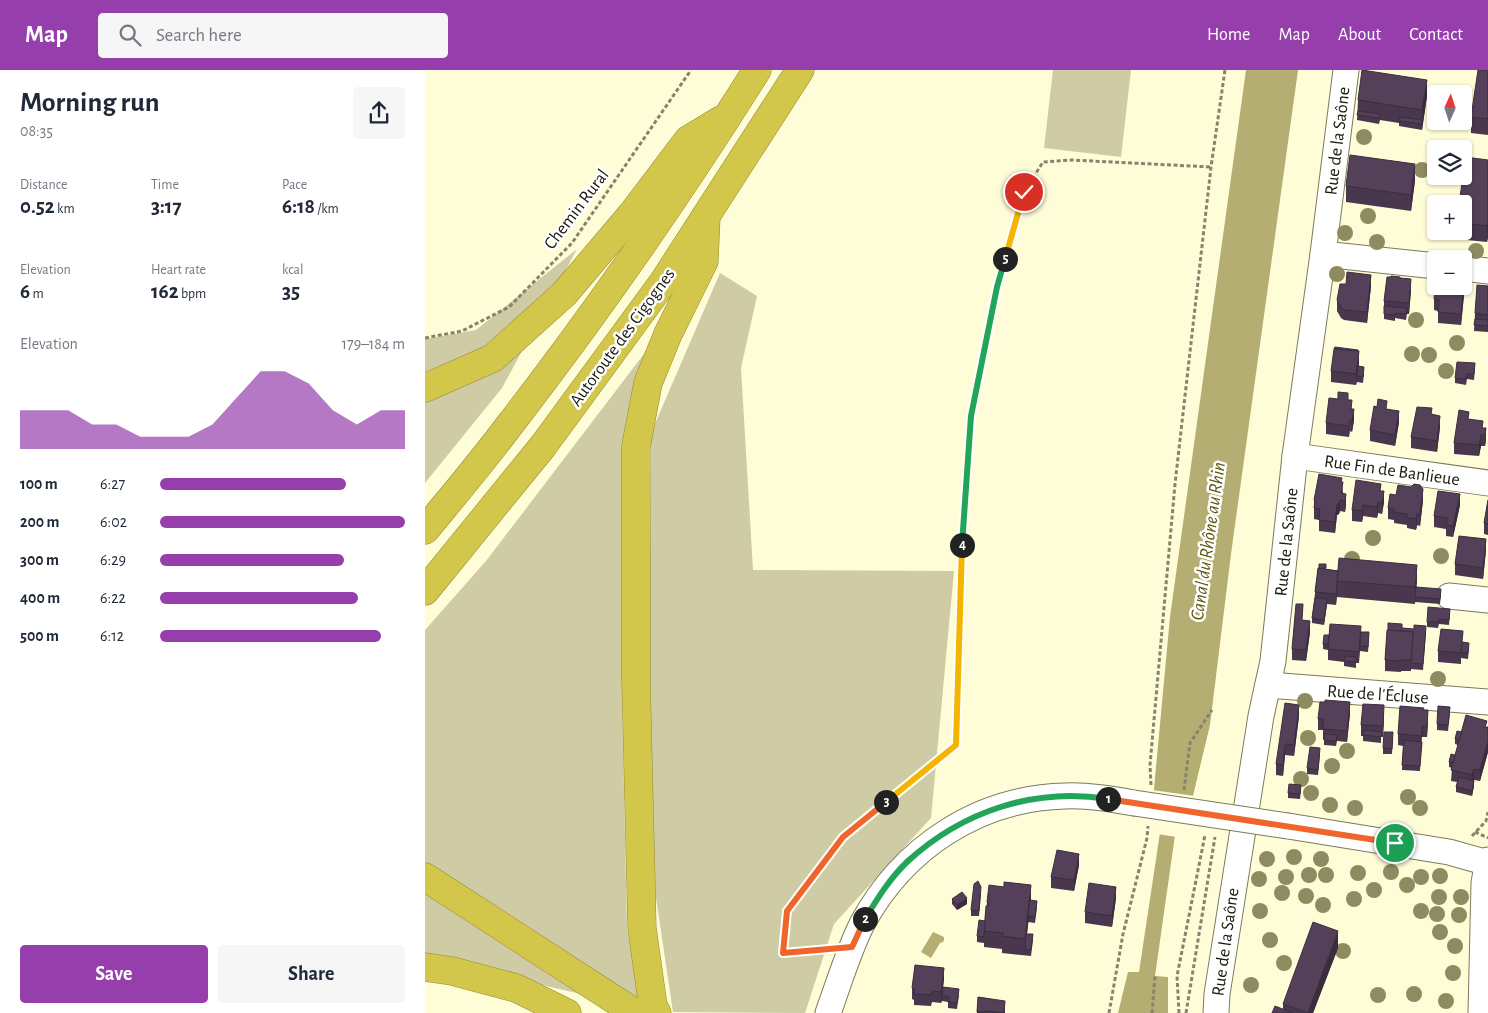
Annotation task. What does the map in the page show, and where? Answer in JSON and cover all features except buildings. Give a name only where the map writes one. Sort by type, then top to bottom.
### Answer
[{"type":"highway","points":[[425,530],[508,428],[627,266],[729,116],[757,70]]},
{"type":"highway","name":"Autoroute des Cigognes","points":[[425,591],[543,446],[664,281],[800,70]]},
{"type":"highway","points":[[425,388],[493,358],[564,294],[632,214],[687,140],[729,116]]},
{"type":"highway","points":[[657,1013],[653,1006],[642,928],[636,680],[636,446],[648,383],[668,334],[704,261],[706,216]]},
{"type":"highway","points":[[425,877],[635,1013]]},
{"type":"highway","points":[[425,899],[602,1013]]},
{"type":"highway","points":[[425,967],[452,971],[516,988],[567,1013]]},
{"type":"street","name":"Rue de la Saône","points":[[1216,1013],[1217,994],[1245,812],[1261,716],[1272,672],[1276,643],[1295,456],[1346,70]]},
{"type":"street","points":[[1323,254],[1427,265]]},
{"type":"street","points":[[1472,269],[1488,271]]},
{"type":"street","name":"Rue Fin de Banlieue","points":[[1295,456],[1488,483]]},
{"type":"street","points":[[1449,596],[1488,600]]},
{"type":"street","name":"Rue de l'Écluse","points":[[1268,685],[1488,702]]},
{"type":"street","points":[[828,1013],[862,925],[889,882],[907,862],[926,846],[968,819],[994,808],[1043,797],[1067,796],[1096,797],[1288,826],[1449,852],[1488,862],[1484,883],[1481,1013]]},
{"type":"path","name":"Chemin Rural","points":[[425,338],[462,331],[509,307],[572,243],[691,70]]},
{"type":"path","points":[[1109,1013],[1123,934],[1147,838],[1145,804],[1175,484],[1211,167],[1225,70]]},
{"type":"path","points":[[852,947],[783,953],[787,911],[843,837],[956,745],[962,537],[971,416],[997,287],[1024,192],[1043,162],[1072,160],[1211,167]]},
{"type":"path","points":[[1183,798],[1190,743],[1212,710]]},
{"type":"path","points":[[1485,821],[1488,812]]},
{"type":"path","points":[[1475,832],[1488,838]]},
{"type":"path","points":[[1179,1013],[1177,976],[1205,835]]},
{"type":"path","points":[[1186,1013],[1215,836]]},
{"type":"path","points":[[1152,1013],[1155,976]]},
{"type":"shaded area","points":[[1053,70],[1131,70],[1121,157],[1044,148]]},
{"type":"shaded area","points":[[577,249],[502,388],[425,483],[425,339],[476,330]]},
{"type":"shaded area","points":[[720,273],[757,296],[741,368],[753,570],[954,571],[931,818],[834,924],[805,1013],[673,1012],[652,871],[649,674],[651,433]]},
{"type":"shaded area","points":[[650,346],[625,434],[622,700],[627,928],[640,1002],[620,1003],[425,958],[425,630],[486,561]]},
{"type":"water","name":"Canal du Rhône au Rhin","points":[[1246,70],[1298,70],[1231,554],[1210,725],[1186,825],[1176,828],[1155,976],[1168,977],[1168,1013],[1118,1013],[1128,972],[1139,972],[1161,826],[1151,821],[1170,617]]},
{"type":"water","points":[[933,932],[944,937],[944,940],[931,958],[921,952]]},
{"type":"pier","points":[[1152,790],[1195,796],[1188,826],[1178,829],[1177,837],[1157,834],[1157,824],[1149,822]]},
{"type":"route","points":[[1024,192],[997,287],[971,416],[962,537],[956,745],[843,837],[787,911],[783,953],[852,947],[862,925],[889,882],[907,862],[926,846],[968,819],[994,808],[1043,797],[1096,797],[1395,843]]}]
